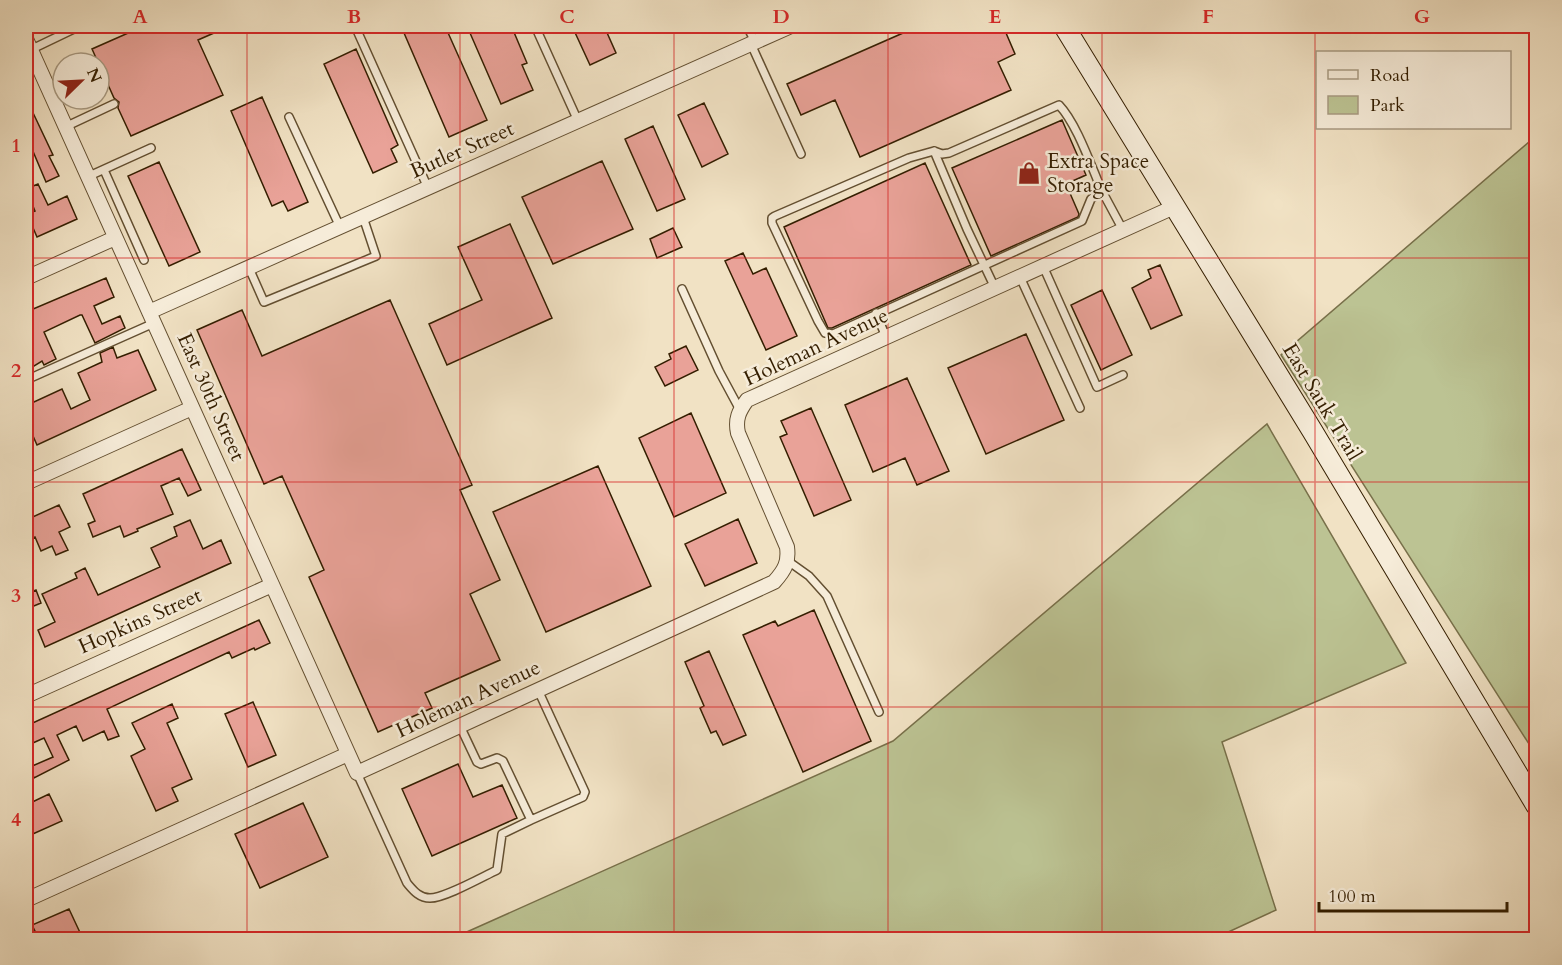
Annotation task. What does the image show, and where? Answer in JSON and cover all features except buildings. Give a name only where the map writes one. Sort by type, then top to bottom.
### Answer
[{"type":"main road","name":"East Sauk Trail","points":[[1064,26],[1313,432],[1536,805]]},
{"type":"street","name":"Butler Street","points":[[152,318],[249,268],[753,43],[782,27]]},
{"type":"street","name":"East 30th Street","points":[[28,44],[32,71],[65,127],[357,773]]},
{"type":"street","name":"Holeman Avenue","points":[[357,773],[774,582],[788,561],[787,547],[738,433],[736,422],[747,400],[1174,207]]},
{"type":"street","points":[[26,278],[115,238]]},
{"type":"street","points":[[26,483],[192,408]]},
{"type":"street","name":"Hopkins Street","points":[[26,696],[272,585]]},
{"type":"street","points":[[26,900],[348,754]]},
{"type":"lane","points":[[28,44],[80,26]]},
{"type":"lane","points":[[355,26],[428,188]]},
{"type":"lane","points":[[535,26],[578,121]]},
{"type":"lane","points":[[747,26],[801,154]]},
{"type":"lane","points":[[65,127],[114,104]]},
{"type":"lane","points":[[1102,191],[1091,199],[1082,221],[833,334],[825,333],[809,304],[772,223],[772,219],[909,158],[934,151],[949,153],[1059,105],[1066,112],[1123,231]]},
{"type":"lane","points":[[289,117],[340,227]]},
{"type":"lane","points":[[87,177],[151,148]]},
{"type":"lane","points":[[934,151],[995,288]]},
{"type":"lane","points":[[104,170],[144,260]]},
{"type":"lane","points":[[249,268],[264,302],[376,256],[363,217]]},
{"type":"lane","points":[[1043,266],[1097,387],[1123,375]]},
{"type":"lane","points":[[1020,277],[1080,408]]},
{"type":"lane","points":[[682,289],[719,371],[740,410]]},
{"type":"lane","points":[[876,313],[886,337]]},
{"type":"lane","points":[[26,380],[152,318]]},
{"type":"lane","points":[[788,561],[809,576],[827,596],[879,712]]},
{"type":"lane","points":[[357,773],[406,883],[417,894],[430,898],[443,895],[497,870],[502,834],[583,797],[585,792],[538,690]]},
{"type":"lane","points":[[460,726],[477,762],[481,764],[497,758],[503,761],[531,820]]},
{"type":"green space","points":[[1536,136],[1536,755],[1281,355]]},
{"type":"green space","points":[[1267,424],[1406,663],[1222,742],[1276,910],[1211,940],[451,939],[893,741]]},
{"type":"place","name":"Extra Space Storage","points":[[1029,173]]}]
